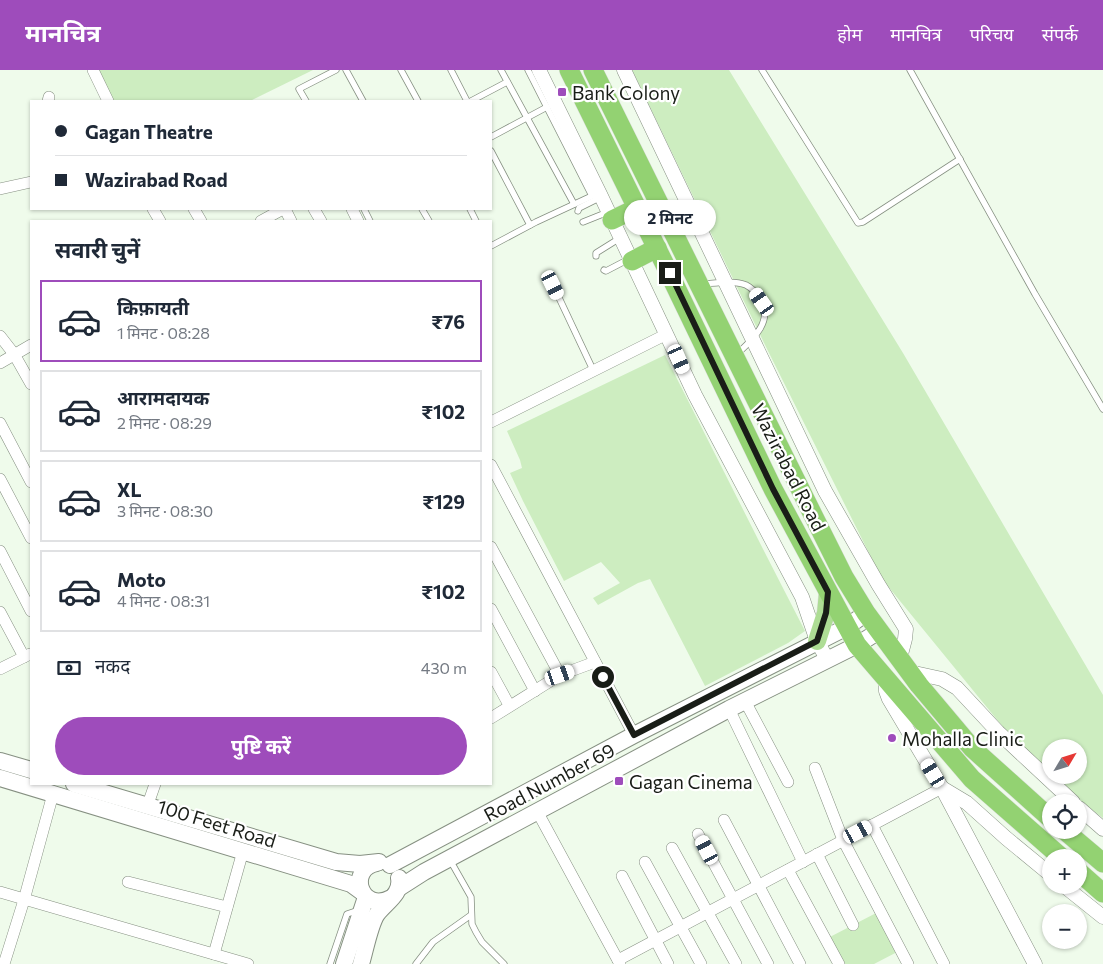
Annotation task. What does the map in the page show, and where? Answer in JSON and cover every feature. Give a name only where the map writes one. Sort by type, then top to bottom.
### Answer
[{"type":"highway","name":"Wazirabad Road","points":[[569,70],[773,489],[858,645],[972,778],[1052,849]]},
{"type":"highway","name":"Wazirabad Road","points":[[593,70],[844,577],[878,631],[972,748],[1042,811]]},
{"type":"highway","points":[[610,216],[637,208]]},
{"type":"highway","points":[[631,260],[657,248]]},
{"type":"highway","points":[[1075,839],[1103,863]]},
{"type":"highway","points":[[1087,879],[1103,893]]},
{"type":"main road","points":[[817,641],[826,613],[828,592]]},
{"type":"main road","name":"Road Number 69","points":[[384,864],[847,627],[866,613]]},
{"type":"main road","name":"Road Number 69","points":[[361,964],[376,916],[395,893],[424,872],[729,709],[858,645],[878,631]]},
{"type":"main road","points":[[0,761],[30,770]]},
{"type":"main road","name":"100 Feet Road","points":[[0,778],[351,884],[363,899]]},
{"type":"main road","name":"100 Feet Road","points":[[77,785],[336,862],[384,864]]},
{"type":"main road","points":[[344,964],[363,899],[360,886],[361,875],[368,866],[384,864],[398,875],[395,893],[385,902],[363,899]]},
{"type":"street","points":[[93,70],[108,100]]},
{"type":"street","points":[[539,70],[695,395],[802,597],[817,641],[827,659]]},
{"type":"street","points":[[624,70],[825,491],[906,629],[905,665],[942,679],[957,688],[998,732],[1064,794]]},
{"type":"street","points":[[0,188],[30,182]]},
{"type":"street","points":[[263,220],[282,210]]},
{"type":"street","points":[[492,422],[667,334]]},
{"type":"street","points":[[0,336],[14,354],[30,382]]},
{"type":"street","points":[[0,363],[30,346]]},
{"type":"street","points":[[0,423],[30,480]]},
{"type":"street","points":[[492,467],[634,735]]},
{"type":"street","points":[[0,478],[30,536]]},
{"type":"street","points":[[492,549],[560,675]]},
{"type":"street","points":[[0,551],[30,609]]},
{"type":"street","points":[[492,611],[535,691]]},
{"type":"street","points":[[0,612],[28,655],[0,670]]},
{"type":"street","points":[[492,717],[560,675],[595,662]]},
{"type":"street","points":[[492,674],[509,705]]},
{"type":"street","points":[[885,677],[886,691],[889,699],[942,788],[1035,964]]},
{"type":"street","points":[[745,701],[788,782]]},
{"type":"street","points":[[729,709],[802,862]]},
{"type":"street","points":[[815,768],[843,840],[908,964]]},
{"type":"street","points":[[147,807],[155,785]]},
{"type":"street","points":[[537,811],[619,962],[707,912],[942,788]]},
{"type":"street","points":[[942,788],[967,802],[1042,868]]},
{"type":"street","points":[[4,964],[53,794]]},
{"type":"street","points":[[1087,815],[1103,829]]},
{"type":"street","points":[[724,820],[800,964]]},
{"type":"street","points":[[872,825],[944,964]]},
{"type":"street","points":[[698,834],[768,964]]},
{"type":"street","points":[[672,848],[736,964]]},
{"type":"street","points":[[214,954],[243,851]]},
{"type":"street","points":[[817,854],[853,925]]},
{"type":"street","points":[[645,862],[701,964]]},
{"type":"street","points":[[788,870],[839,964]]},
{"type":"street","points":[[622,876],[668,964]]},
{"type":"street","points":[[128,882],[227,907]]},
{"type":"street","points":[[0,892],[242,963]]},
{"type":"street","points":[[1074,894],[1103,917]]},
{"type":"lane","points":[[305,100],[299,89],[336,70]]},
{"type":"lane","points":[[346,70],[362,100]]},
{"type":"lane","points":[[401,70],[417,100]]},
{"type":"lane","points":[[451,70],[468,100]]},
{"type":"lane","points":[[500,70],[574,204]]},
{"type":"lane","points":[[492,245],[592,196],[528,70]]},
{"type":"lane","points":[[762,70],[858,223],[863,222],[960,159]]},
{"type":"lane","points":[[910,70],[1103,410]]},
{"type":"lane","points":[[471,100],[507,82]]},
{"type":"lane","points":[[492,136],[547,107]]},
{"type":"lane","points":[[492,153],[530,225]]},
{"type":"lane","points":[[578,211],[579,208],[601,197]]},
{"type":"lane","points":[[358,212],[369,220]]},
{"type":"lane","points":[[583,222],[610,216]]},
{"type":"lane","points":[[596,256],[596,253],[621,238]]},
{"type":"lane","points":[[604,270],[606,271],[631,260]]},
{"type":"lane","points":[[698,285],[726,282],[746,285],[762,302],[765,320],[753,339],[734,356]]},
{"type":"lane","points":[[553,285],[594,372]]},
{"type":"lane","points":[[449,858],[471,897],[472,924],[482,942],[504,964]]},
{"type":"lane","points":[[330,964],[348,914],[363,899]]},
{"type":"lane","points":[[416,964],[433,942],[471,915]]},
{"type":"green space","points":[[99,70],[313,70],[252,100],[110,100]]},
{"type":"green space","points":[[632,70],[729,70],[903,353],[1103,695],[1103,818],[1087,806],[1087,794],[1074,794],[1063,784],[1088,784],[1088,739],[1042,739],[1042,764],[1003,727],[882,579],[767,349]]},
{"type":"green space","points":[[665,355],[805,631],[788,643],[705,686],[650,579],[638,583],[598,605],[593,598],[620,583],[601,562],[564,581],[510,473],[522,468],[507,431]]},
{"type":"green space","points":[[880,911],[901,950],[874,964],[839,964],[826,939]]},
{"type":"place","name":"Bank Colony","points":[[562,92]]},
{"type":"place","name":"Mohalla Clinic","points":[[892,738]]},
{"type":"place","name":"Gagan Cinema","points":[[619,781]]},
{"type":"route","points":[[603,677],[634,735],[817,641],[828,603],[828,592],[773,489],[670,273]]}]
